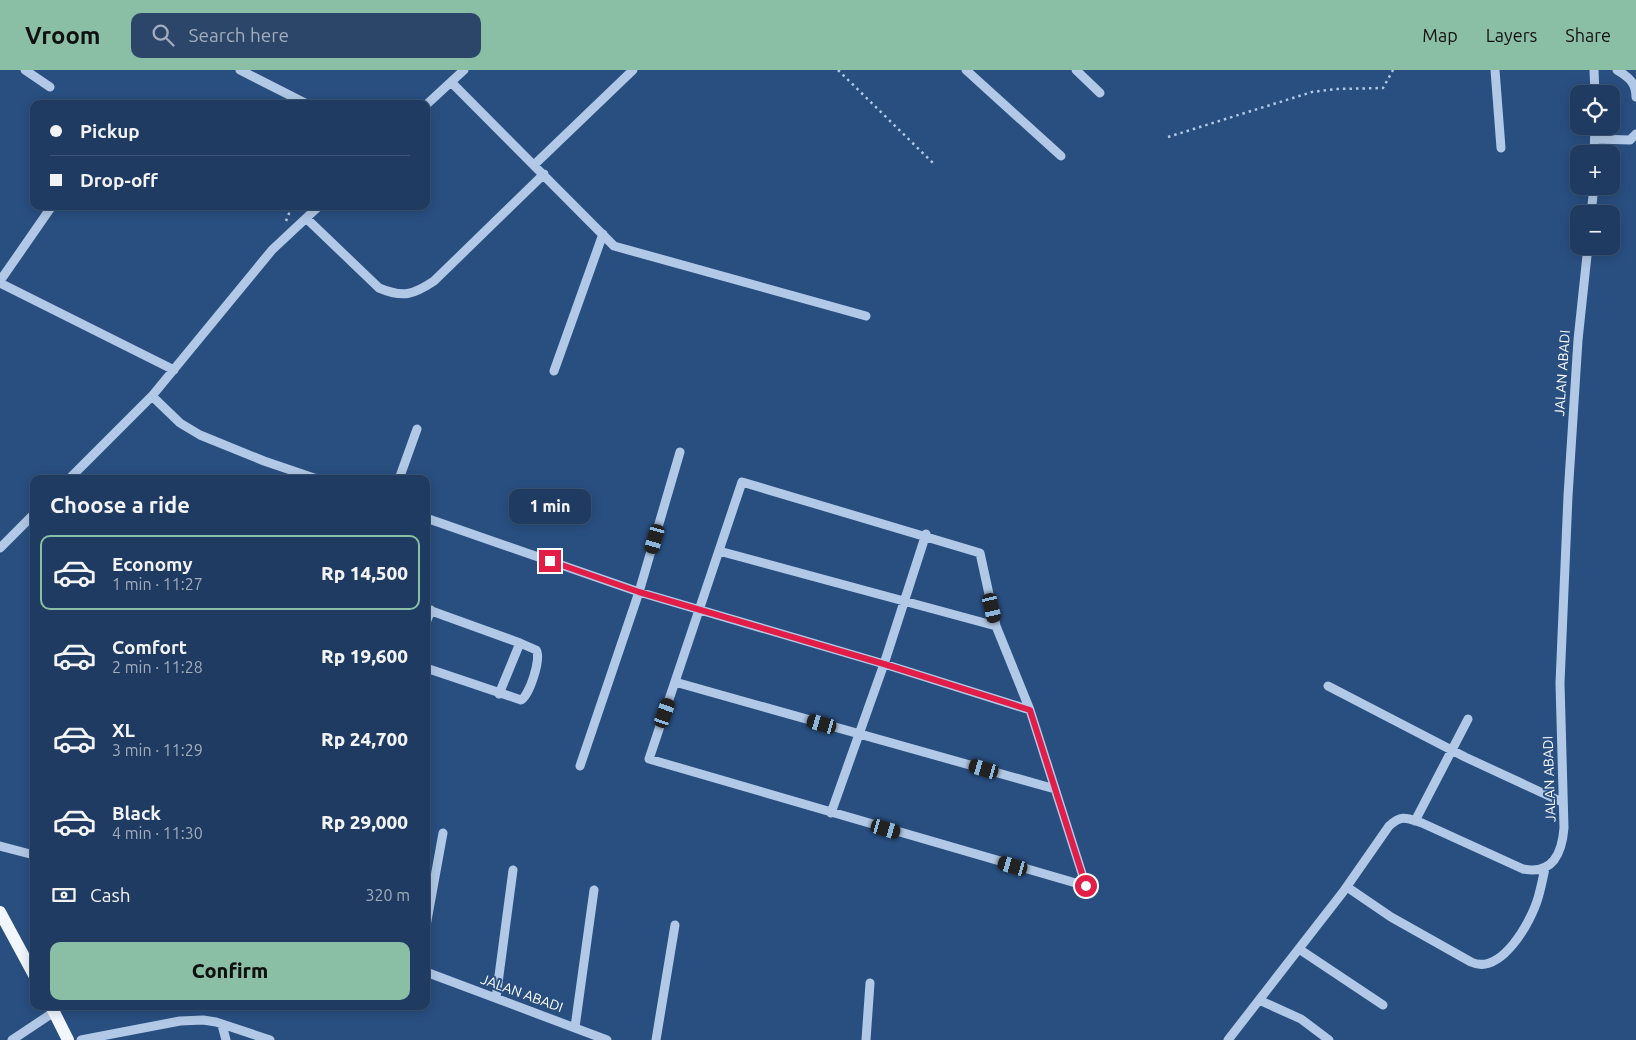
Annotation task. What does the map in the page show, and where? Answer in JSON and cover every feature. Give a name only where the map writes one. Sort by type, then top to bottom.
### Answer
[{"type":"main road","points":[[0,912],[30,968]]},
{"type":"main road","points":[[53,1010],[68,1040]]},
{"type":"street","points":[[25,70],[50,87]]},
{"type":"street","points":[[240,70],[300,100]]},
{"type":"street","points":[[430,102],[464,70]]},
{"type":"street","points":[[534,165],[633,70]]},
{"type":"street","points":[[966,70],[1061,156]]},
{"type":"street","points":[[1076,70],[1100,93]]},
{"type":"street","points":[[1495,70],[1501,148]]},
{"type":"street","points":[[1594,70],[1595,85]]},
{"type":"street","points":[[1618,70],[1632,81],[1636,97]]},
{"type":"street","points":[[451,82],[614,246],[866,316]]},
{"type":"street","points":[[1595,139],[1630,140],[1636,134]]},
{"type":"street","points":[[1595,135],[1595,145]]},
{"type":"street","points":[[306,218],[379,288],[395,294],[411,293],[424,288],[434,280],[544,174]]},
{"type":"street","points":[[49,210],[0,282],[174,370]]},
{"type":"street","points":[[73,475],[152,396],[272,250],[315,210]]},
{"type":"street","points":[[554,370],[603,234]]},
{"type":"street","name":"JALAN ABADI","points":[[1545,868],[1552,862],[1562,846],[1564,828],[1560,683],[1578,340],[1587,255]]},
{"type":"street","points":[[152,396],[180,423],[200,435],[264,461],[305,475]]},
{"type":"street","points":[[400,475],[417,429]]},
{"type":"street","points":[[580,766],[639,592],[680,452]]},
{"type":"street","points":[[742,482],[926,535],[980,553],[996,626],[1030,710],[1086,886],[649,759],[720,551],[742,482]]},
{"type":"street","points":[[0,548],[30,518]]},
{"type":"street","points":[[430,519],[639,592],[884,664],[1030,710]]},
{"type":"street","points":[[831,813],[884,664],[926,535]]},
{"type":"street","points":[[720,551],[996,626]]},
{"type":"street","points":[[430,611],[520,643],[536,650],[539,654],[537,666],[526,696],[521,700],[430,669]]},
{"type":"street","points":[[500,694],[520,643]]},
{"type":"street","points":[[675,682],[1055,789]]},
{"type":"street","points":[[1328,686],[1451,750],[1562,802]]},
{"type":"street","points":[[1416,821],[1468,720]]},
{"type":"street","points":[[1228,1040],[1347,887],[1389,826],[1396,820],[1407,818],[1416,821],[1524,869],[1537,870],[1545,868],[1538,898],[1522,931],[1503,955],[1492,962],[1481,965],[1471,962],[1391,918],[1347,887]]},
{"type":"street","points":[[430,904],[443,833]]},
{"type":"street","points":[[0,846],[30,854]]},
{"type":"street","points":[[496,998],[513,870]]},
{"type":"street","points":[[575,1027],[594,890]]},
{"type":"street","points":[[656,1040],[676,924]]},
{"type":"street","points":[[1299,949],[1383,1005]]},
{"type":"street","name":"JALAN ABADI","points":[[430,973],[607,1040]]},
{"type":"street","points":[[866,1040],[870,982]]},
{"type":"street","points":[[1259,1000],[1302,1019],[1329,1040]]},
{"type":"street","points":[[12,1040],[51,1010]]},
{"type":"street","points":[[81,1040],[180,1021],[203,1020],[270,1040]]},
{"type":"street","points":[[222,1025],[226,1040]]},
{"type":"path","points":[[838,70],[934,164]]},
{"type":"path","points":[[1168,137],[1312,92],[1346,88],[1382,88],[1385,87],[1393,70]]},
{"type":"route","points":[[550,561],[639,592],[884,664],[1030,710],[1086,886]]}]
